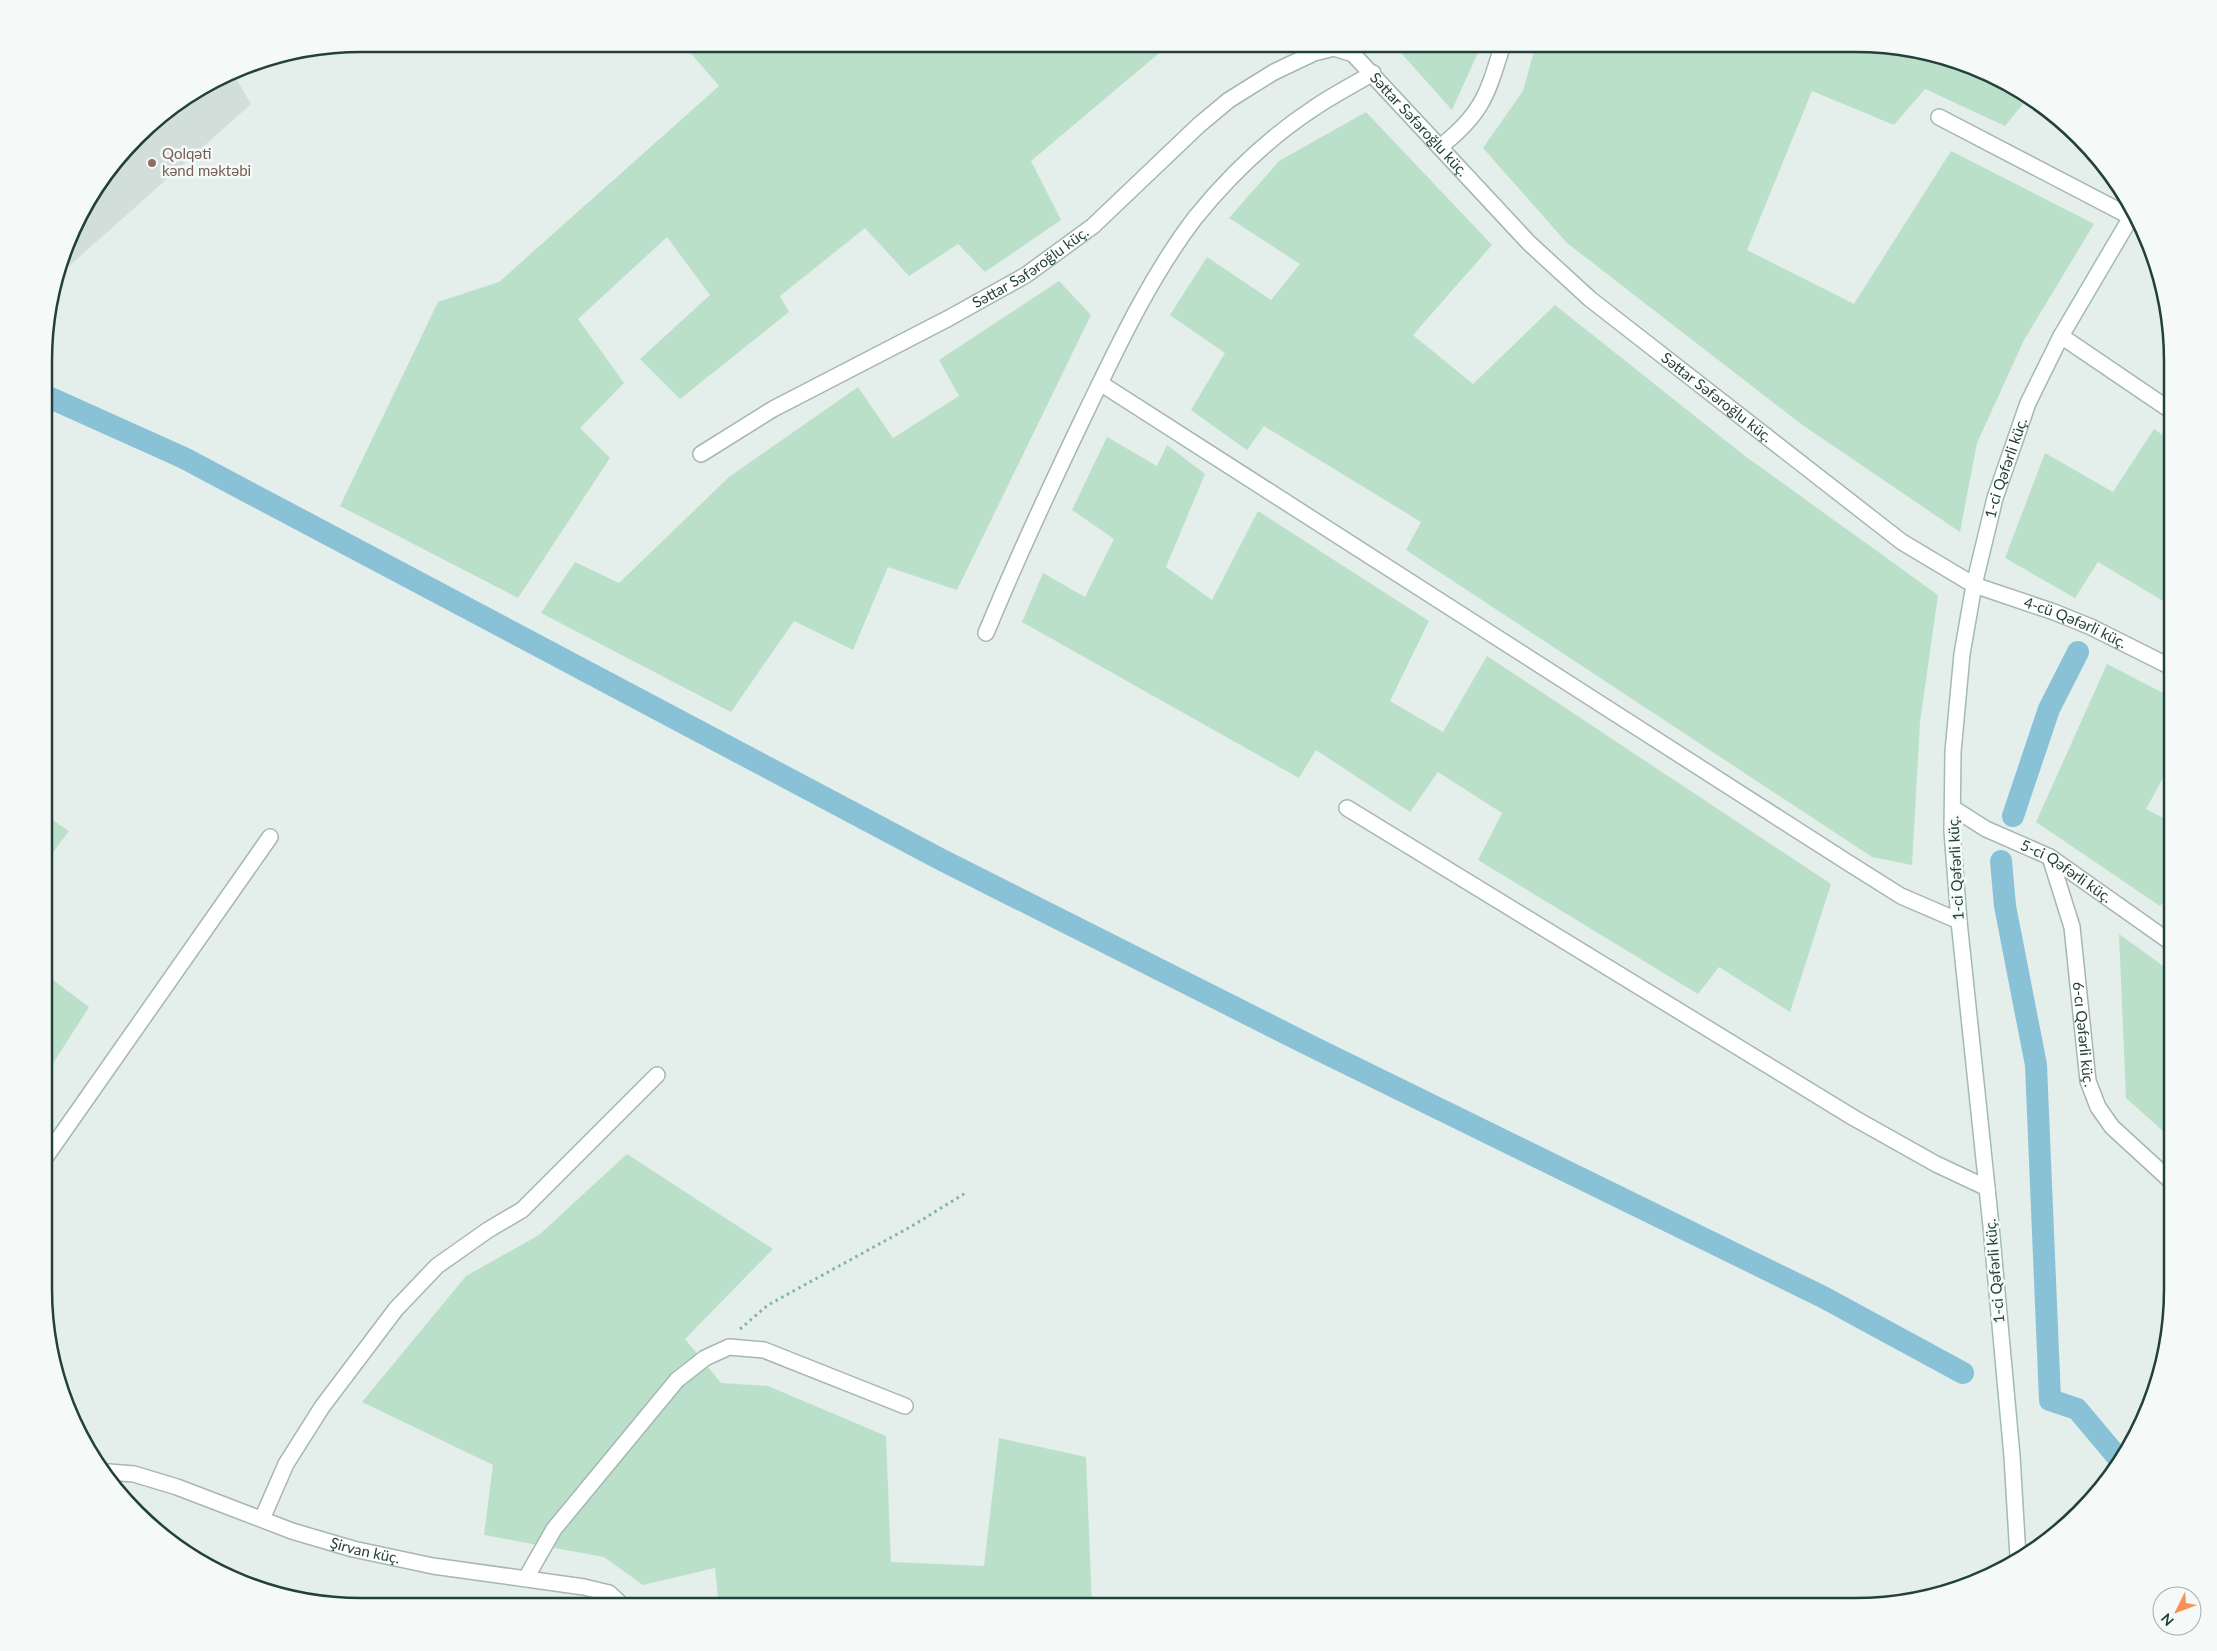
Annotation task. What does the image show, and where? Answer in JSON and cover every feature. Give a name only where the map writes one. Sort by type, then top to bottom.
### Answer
[{"type":"street","name":"Səttar Səfəroğlu küç.","points":[[701,454],[773,409],[949,318],[1026,275],[1093,226],[1199,125],[1229,100],[1274,72],[1318,52]]},
{"type":"street","name":"Səttar Səfəroğlu küç.","points":[[1347,52],[1353,54],[1372,73],[1530,243],[1590,299],[1902,542],[1974,586]]},
{"type":"street","points":[[1440,147],[1463,129],[1475,116],[1489,90],[1501,52]]},
{"type":"street","points":[[986,633],[1023,544],[1100,383],[1152,283],[1196,218],[1236,173],[1278,134],[1314,108],[1372,73]]},
{"type":"street","points":[[1939,117],[2126,212]]},
{"type":"street","name":"1-ci Qəfərli küç.","points":[[2018,1552],[2012,1456],[1987,1188],[1959,921],[1952,831],[1953,752],[1962,654],[1974,586],[1995,498],[2025,412],[2062,336],[2130,219]]},
{"type":"street","points":[[2062,336],[2164,406]]},
{"type":"street","points":[[1100,383],[1901,896],[1959,921]]},
{"type":"street","name":"4-cü Qəfərli küç.","points":[[1974,586],[2054,612],[2091,627],[2164,664]]},
{"type":"street","points":[[1347,808],[1854,1118],[1936,1164],[1987,1188]]},
{"type":"street","name":"5-ci Qəfərli küç.","points":[[1953,808],[1986,829],[2050,857],[2164,938]]},
{"type":"street","points":[[52,1148],[270,837]]},
{"type":"street","name":"6-cı Qəfərli küç.","points":[[2050,857],[2072,927],[2088,1081],[2098,1108],[2112,1127],[2164,1175]]},
{"type":"street","points":[[262,1519],[286,1464],[296,1448],[322,1408],[396,1309],[437,1266],[488,1230],[522,1210],[656,1075]]},
{"type":"street","points":[[526,1578],[554,1529],[677,1380],[705,1358],[729,1347],[764,1350],[905,1406]]},
{"type":"street","name":"Şirvan küç.","points":[[112,1472],[134,1474],[177,1487],[262,1519],[353,1549],[434,1566],[584,1587],[608,1593],[615,1599]]},
{"type":"path","points":[[729,1347],[740,1330],[768,1305],[912,1226],[967,1192]]},
{"type":"shaded area","name":"Qolqəti kənd məktəbi","points":[[236,79],[251,104],[68,267],[76,243],[94,207],[116,173],[129,158],[173,116],[207,94]]},
{"type":"green space","points":[[690,52],[1160,52],[1031,161],[1061,220],[985,272],[958,244],[909,276],[865,228],[780,296],[789,312],[680,399],[640,359],[710,295],[667,237],[578,319],[624,383],[580,428],[610,458],[518,598],[340,506],[438,302],[499,282],[719,86]]},
{"type":"green space","points":[[1400,52],[1478,52],[1452,110]]},
{"type":"green space","points":[[1534,52],[1855,52],[1916,58],[1955,69],[1992,84],[2024,103],[2005,126],[1925,89],[1894,125],[1812,91],[1747,250],[1854,304],[1951,151],[2094,224],[2024,340],[1977,443],[1960,532],[1801,424],[1567,243],[1483,148],[1523,91]]},
{"type":"green space","points":[[1366,112],[1492,245],[1413,335],[1473,384],[1555,305],[1745,456],[1938,595],[1920,722],[1912,865],[1872,857],[1406,550],[1421,522],[1264,426],[1247,450],[1191,410],[1225,353],[1170,315],[1207,257],[1271,300],[1300,264],[1229,218],[1279,161]]},
{"type":"green space","points":[[1059,281],[1091,315],[957,590],[888,567],[853,650],[794,621],[731,712],[541,613],[575,562],[619,583],[729,477],[858,387],[893,438],[959,396],[939,360]]},
{"type":"green space","points":[[2154,429],[2164,436],[2164,602],[2098,562],[2075,598],[2005,558],[2045,453],[2113,492]]},
{"type":"green space","points":[[1107,437],[1157,466],[1167,445],[1205,474],[1166,567],[1212,600],[1258,511],[1429,621],[1390,701],[1443,732],[1487,656],[1831,884],[1790,1012],[1719,967],[1698,994],[1478,860],[1502,813],[1438,772],[1410,812],[1316,750],[1299,778],[1022,622],[1043,573],[1085,597],[1114,539],[1072,510]]},
{"type":"green space","points":[[2107,664],[2164,693],[2164,776],[2146,809],[2164,818],[2164,901],[2160,906],[2036,822]]},
{"type":"green space","points":[[52,820],[69,831],[52,854]]},
{"type":"green space","points":[[2119,934],[2164,966],[2164,1132],[2126,1098]]},
{"type":"green space","points":[[52,979],[89,1007],[52,1065]]},
{"type":"green space","points":[[627,1154],[773,1249],[685,1339],[721,1383],[768,1386],[886,1436],[891,1562],[984,1566],[999,1438],[1086,1457],[1092,1599],[718,1599],[715,1568],[643,1585],[604,1557],[484,1535],[493,1465],[362,1402],[466,1276],[539,1235]]},
{"type":"waterway","points":[[52,399],[184,458],[940,859],[1315,1048],[1823,1297],[1963,1373]]},
{"type":"waterway","points":[[2013,816],[2049,709],[2078,652]]},
{"type":"waterway","points":[[2001,861],[2005,906],[2036,1065],[2050,1400],[2077,1409],[2116,1455]]},
{"type":"place","name":"Qolqəti kənd məktəbi","points":[[152,163]]}]
